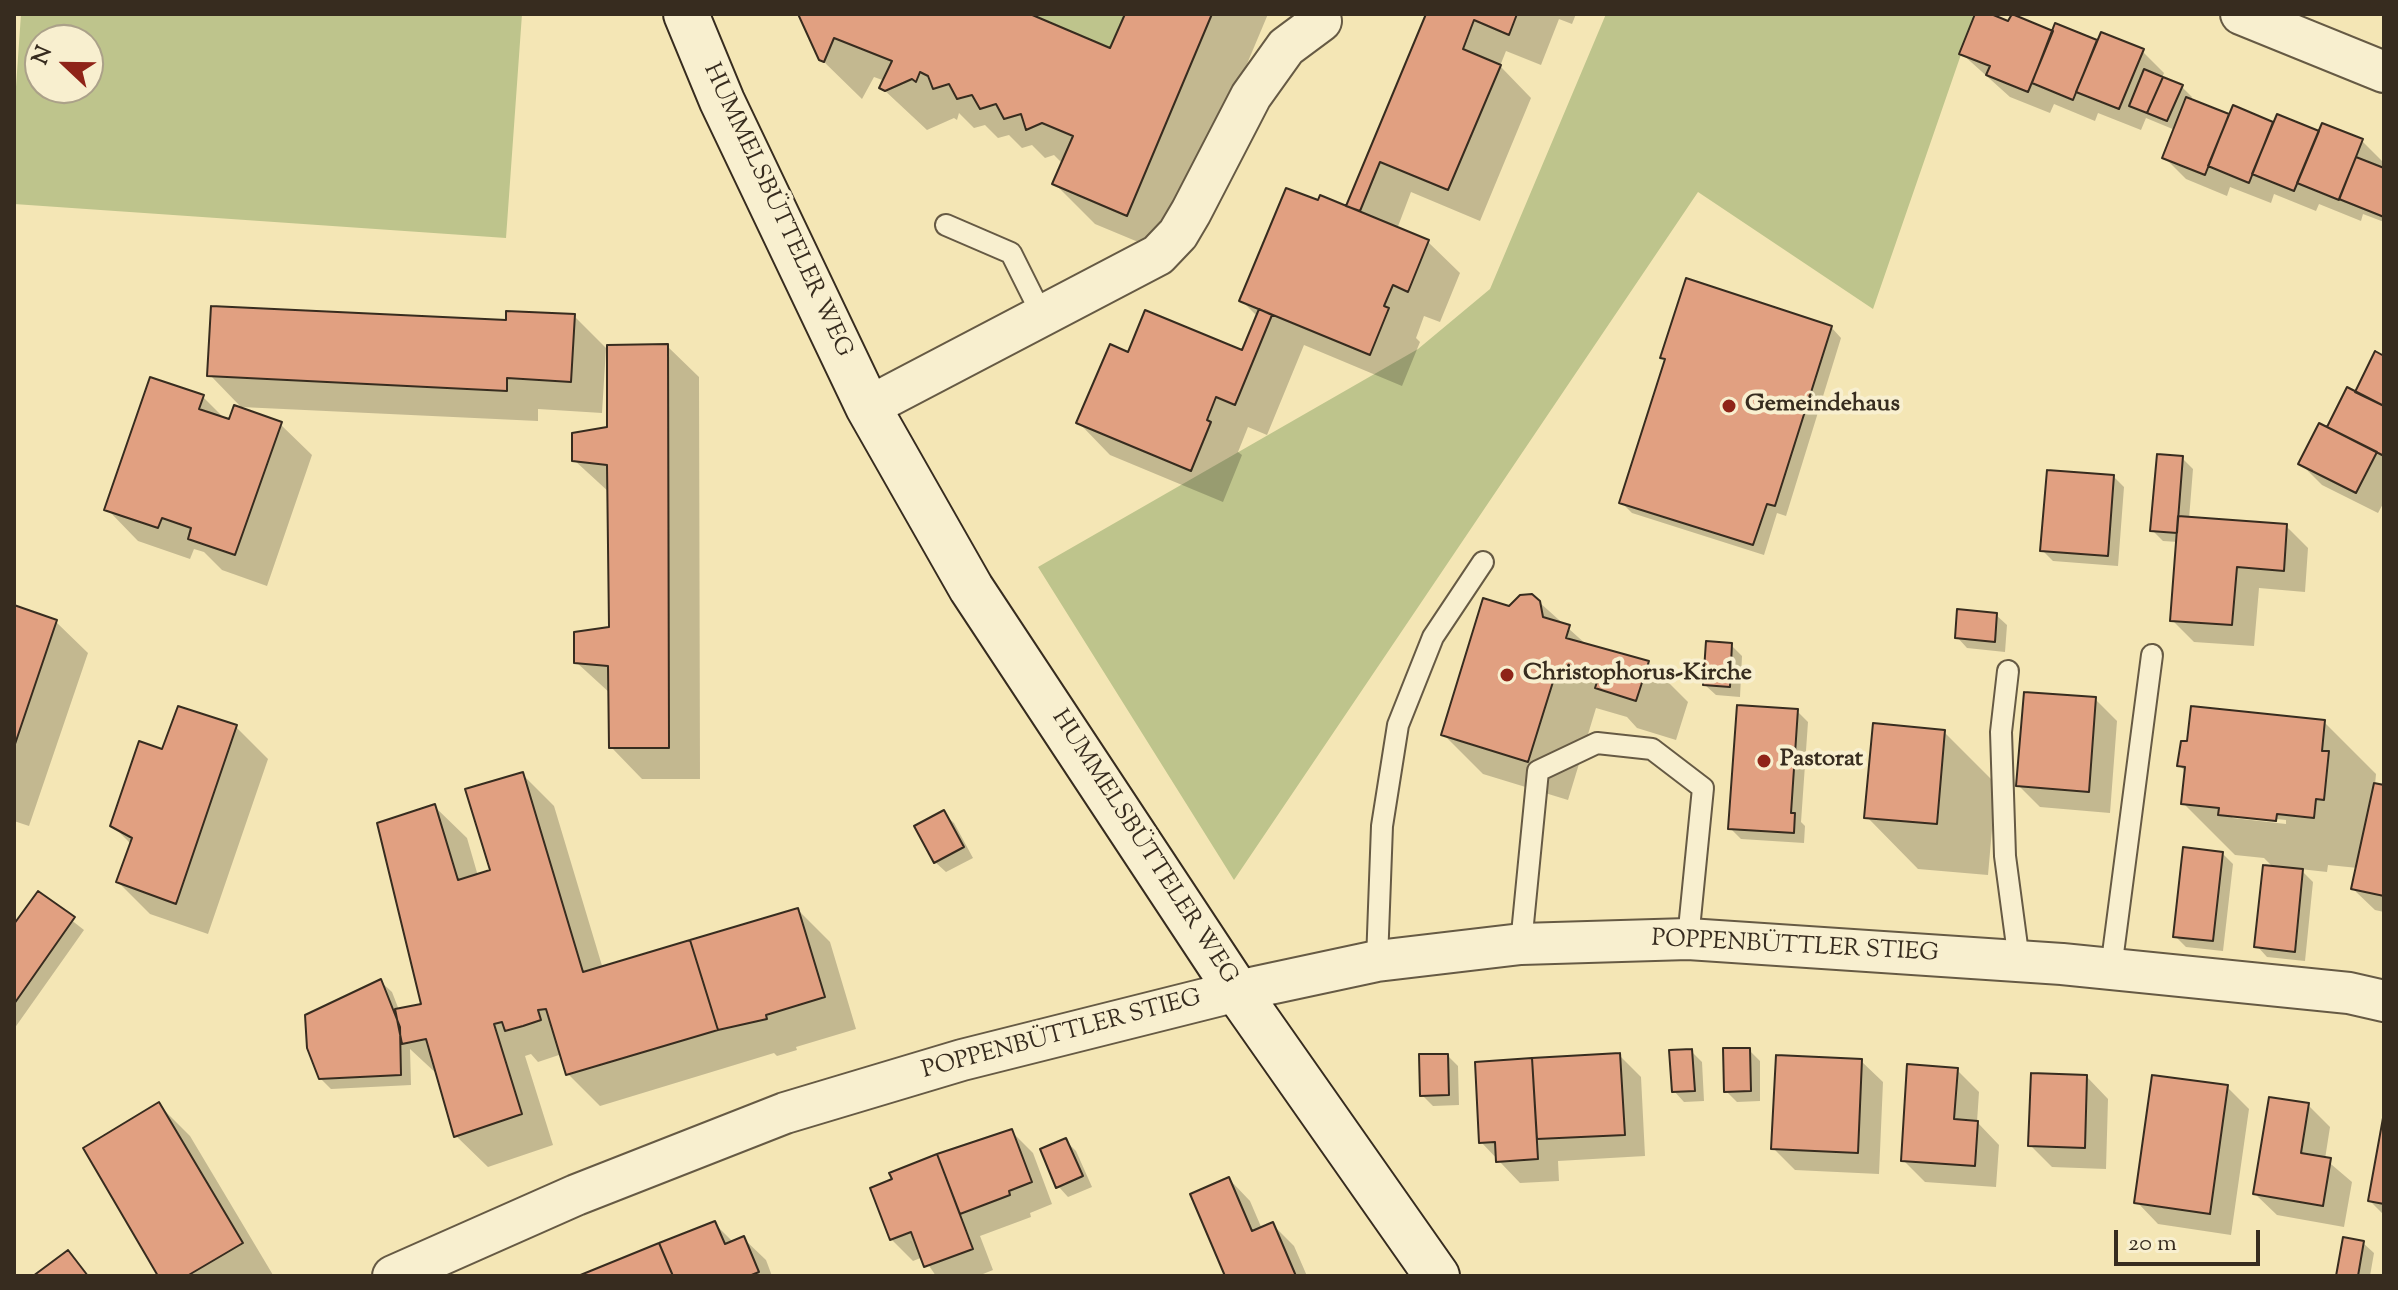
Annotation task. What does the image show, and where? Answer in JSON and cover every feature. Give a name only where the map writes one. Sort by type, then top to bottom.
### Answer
[{"type":"street","name":"HUMMELSBÜTTELER WEG","points":[[686,14],[722,101],[868,407],[971,588],[1237,991],[1437,1276]]},
{"type":"street","points":[[2241,14],[2384,72]]},
{"type":"street","points":[[868,407],[1158,255],[1178,234],[1251,96],[1286,47],[1321,21]]},
{"type":"street","name":"POPPENBÜTTLER STIEG","points":[[393,1276],[576,1195],[785,1113],[962,1060],[1237,991],[1377,961],[1521,944],[1688,939],[2111,969],[2349,993],[2384,1001]]},
{"type":"lane","points":[[946,225],[1011,253],[1043,317]]},
{"type":"lane","points":[[1377,961],[1382,826],[1398,725],[1433,637],[1483,562]]},
{"type":"lane","points":[[2111,969],[2152,655]]},
{"type":"lane","points":[[2008,671],[2001,732],[2005,856],[2019,961]]},
{"type":"lane","points":[[1521,944],[1538,771],[1597,743],[1652,749],[1703,788],[1688,939]]},
{"type":"green space","points":[[21,14],[522,14],[506,238],[14,204],[14,116]]},
{"type":"green space","points":[[1030,14],[1125,14],[1110,48]]},
{"type":"green space","points":[[1606,14],[1975,14],[1873,309],[1698,192],[1234,880],[1038,567],[1418,349],[1490,289]]},
{"type":"building","points":[[798,14],[1030,14],[1110,48],[1125,14],[1212,14],[1127,216],[1052,184],[1073,136],[1042,123],[1026,130],[1021,114],[1004,119],[996,104],[980,109],[972,95],[957,99],[949,84],[933,89],[928,76],[920,72],[916,82],[912,79],[885,91],[879,88],[892,61],[834,38],[824,62],[819,60]]},
{"type":"building","points":[[1426,14],[1517,14],[1509,35],[1474,20],[1463,49],[1501,65],[1448,190],[1380,162],[1360,211],[1346,206]]},
{"type":"building","points":[[1975,14],[1991,14],[2008,21],[2012,14],[2053,31],[2028,92],[1986,75],[1990,66],[1959,54]]},
{"type":"building","points":[[2055,23],[2097,40],[2073,100],[2032,83]]},
{"type":"building","points":[[2101,32],[2144,49],[2119,109],[2076,92]]},
{"type":"building","points":[[2144,69],[2163,77],[2147,113],[2129,106]]},
{"type":"building","points":[[2163,77],[2183,85],[2167,121],[2147,113]]},
{"type":"building","points":[[2186,97],[2229,114],[2205,175],[2162,158]]},
{"type":"building","points":[[2233,105],[2273,122],[2249,183],[2208,166]]},
{"type":"building","points":[[2277,114],[2319,131],[2294,191],[2252,174]]},
{"type":"building","points":[[2322,123],[2363,139],[2339,200],[2297,183]]},
{"type":"building","points":[[2356,157],[2384,168],[2384,217],[2339,199]]},
{"type":"building","points":[[1286,188],[1318,200],[1320,195],[1429,240],[1408,292],[1393,285],[1384,306],[1389,308],[1370,355],[1239,301]]},
{"type":"building","name":"Gemeindehaus","points":[[1686,278],[1832,326],[1775,506],[1767,504],[1753,545],[1619,503],[1665,359],[1660,358]]},
{"type":"building","points":[[211,306],[506,320],[506,311],[575,314],[571,382],[507,378],[507,391],[207,376]]},
{"type":"building","points":[[1259,309],[1272,315],[1235,405],[1216,397],[1207,420],[1211,422],[1191,471],[1076,423],[1110,344],[1128,352],[1145,310],[1242,350]]},
{"type":"building","points":[[668,344],[669,748],[609,748],[608,666],[574,663],[574,632],[609,627],[607,465],[572,461],[572,433],[607,427],[607,345]]},
{"type":"building","points":[[2375,351],[2384,356],[2384,406],[2355,392]]},
{"type":"building","points":[[150,377],[204,395],[199,409],[229,419],[234,405],[282,422],[235,555],[188,539],[191,528],[162,518],[158,528],[104,510]]},
{"type":"building","points":[[2347,387],[2384,406],[2384,456],[2327,427]]},
{"type":"building","points":[[2319,423],[2377,452],[2356,493],[2298,464]]},
{"type":"building","points":[[2157,454],[2183,456],[2177,533],[2150,531]]},
{"type":"building","points":[[2047,470],[2114,475],[2108,556],[2040,551]]},
{"type":"building","points":[[2178,516],[2287,524],[2284,571],[2237,567],[2232,625],[2170,621]]},
{"type":"building","name":"Christophorus-Kirche","points":[[1532,594],[1540,601],[1543,617],[1570,625],[1566,638],[1649,661],[1636,701],[1595,688],[1597,682],[1557,669],[1528,762],[1441,735],[1483,598],[1509,606],[1520,595]]},
{"type":"building","points":[[14,605],[57,620],[14,747]]},
{"type":"building","points":[[1957,609],[1997,613],[1995,642],[1955,638]]},
{"type":"building","points":[[1706,641],[1732,643],[1730,687],[1703,685]]},
{"type":"building","points":[[2024,692],[2096,697],[2089,792],[2016,786]]},
{"type":"building","name":"Pastorat","points":[[1737,705],[1798,709],[1791,813],[1795,813],[1794,833],[1728,829]]},
{"type":"building","points":[[178,706],[237,725],[176,904],[116,882],[132,838],[110,826],[139,741],[162,749]]},
{"type":"building","points":[[2191,706],[2325,720],[2322,751],[2329,751],[2324,800],[2316,799],[2314,818],[2277,814],[2276,821],[2218,815],[2219,808],[2181,804],[2185,767],[2177,766],[2181,741],[2187,741]]},
{"type":"building","points":[[1873,723],[1945,730],[1937,824],[1864,818]]},
{"type":"building","points":[[523,772],[583,972],[690,940],[718,1030],[566,1075],[546,1009],[538,1010],[541,1020],[523,1026],[505,1031],[502,1022],[494,1024],[522,1114],[454,1137],[426,1039],[402,1044],[395,1009],[421,1004],[377,823],[435,804],[458,880],[490,870],[465,789]]},
{"type":"building","points":[[2374,783],[2384,785],[2384,896],[2351,889]]},
{"type":"building","points":[[944,810],[964,847],[934,863],[914,826]]},
{"type":"building","points":[[2183,847],[2223,852],[2213,941],[2173,937]]},
{"type":"building","points":[[2263,865],[2303,869],[2295,952],[2254,947]]},
{"type":"building","points":[[38,891],[75,917],[14,1004],[14,924]]},
{"type":"building","points":[[798,908],[825,997],[766,1015],[767,1019],[718,1030],[690,940]]},
{"type":"building","points":[[381,979],[400,1027],[401,1075],[319,1079],[307,1048],[305,1015]]},
{"type":"building","points":[[1723,1048],[1750,1048],[1751,1091],[1724,1092]]},
{"type":"building","points":[[1692,1049],[1695,1091],[1672,1092],[1669,1050]]},
{"type":"building","points":[[1620,1053],[1625,1135],[1537,1139],[1532,1058]]},
{"type":"building","points":[[1419,1054],[1448,1054],[1449,1095],[1420,1096]]},
{"type":"building","points":[[1776,1055],[1862,1059],[1858,1153],[1771,1149]]},
{"type":"building","points":[[1532,1058],[1538,1159],[1496,1162],[1495,1142],[1479,1143],[1475,1062]]},
{"type":"building","points":[[1907,1064],[1958,1068],[1954,1119],[1978,1121],[1975,1166],[1901,1161]]},
{"type":"building","points":[[2031,1073],[2087,1075],[2085,1148],[2028,1146]]},
{"type":"building","points":[[2152,1075],[2228,1085],[2210,1214],[2134,1203]]},
{"type":"building","points":[[2269,1097],[2309,1103],[2301,1153],[2331,1158],[2323,1206],[2253,1194]]},
{"type":"building","points":[[159,1102],[243,1243],[187,1276],[158,1276],[83,1148]]},
{"type":"building","points":[[2384,1118],[2384,1204],[2368,1201]]},
{"type":"building","points":[[1012,1129],[1032,1182],[1009,1191],[1010,1195],[960,1214],[937,1154]]},
{"type":"building","points":[[1066,1138],[1083,1176],[1056,1188],[1040,1149]]},
{"type":"building","points":[[937,1154],[973,1249],[924,1267],[911,1232],[890,1240],[870,1188],[892,1179],[889,1173]]},
{"type":"building","points":[[1229,1177],[1252,1231],[1273,1222],[1296,1276],[1225,1276],[1190,1194]]},
{"type":"building","points":[[715,1221],[725,1244],[744,1236],[759,1272],[749,1276],[673,1276],[659,1243]]},
{"type":"building","points":[[2343,1237],[2364,1241],[2358,1276],[2336,1276]]},
{"type":"building","points":[[659,1243],[673,1276],[578,1276]]},
{"type":"building","points":[[68,1250],[88,1276],[33,1276]]},
{"type":"place","name":"Gemeindehaus","points":[[1729,406]]},
{"type":"place","name":"Christophorus-Kirche","points":[[1507,675]]},
{"type":"place","name":"Pastorat","points":[[1764,761]]}]
